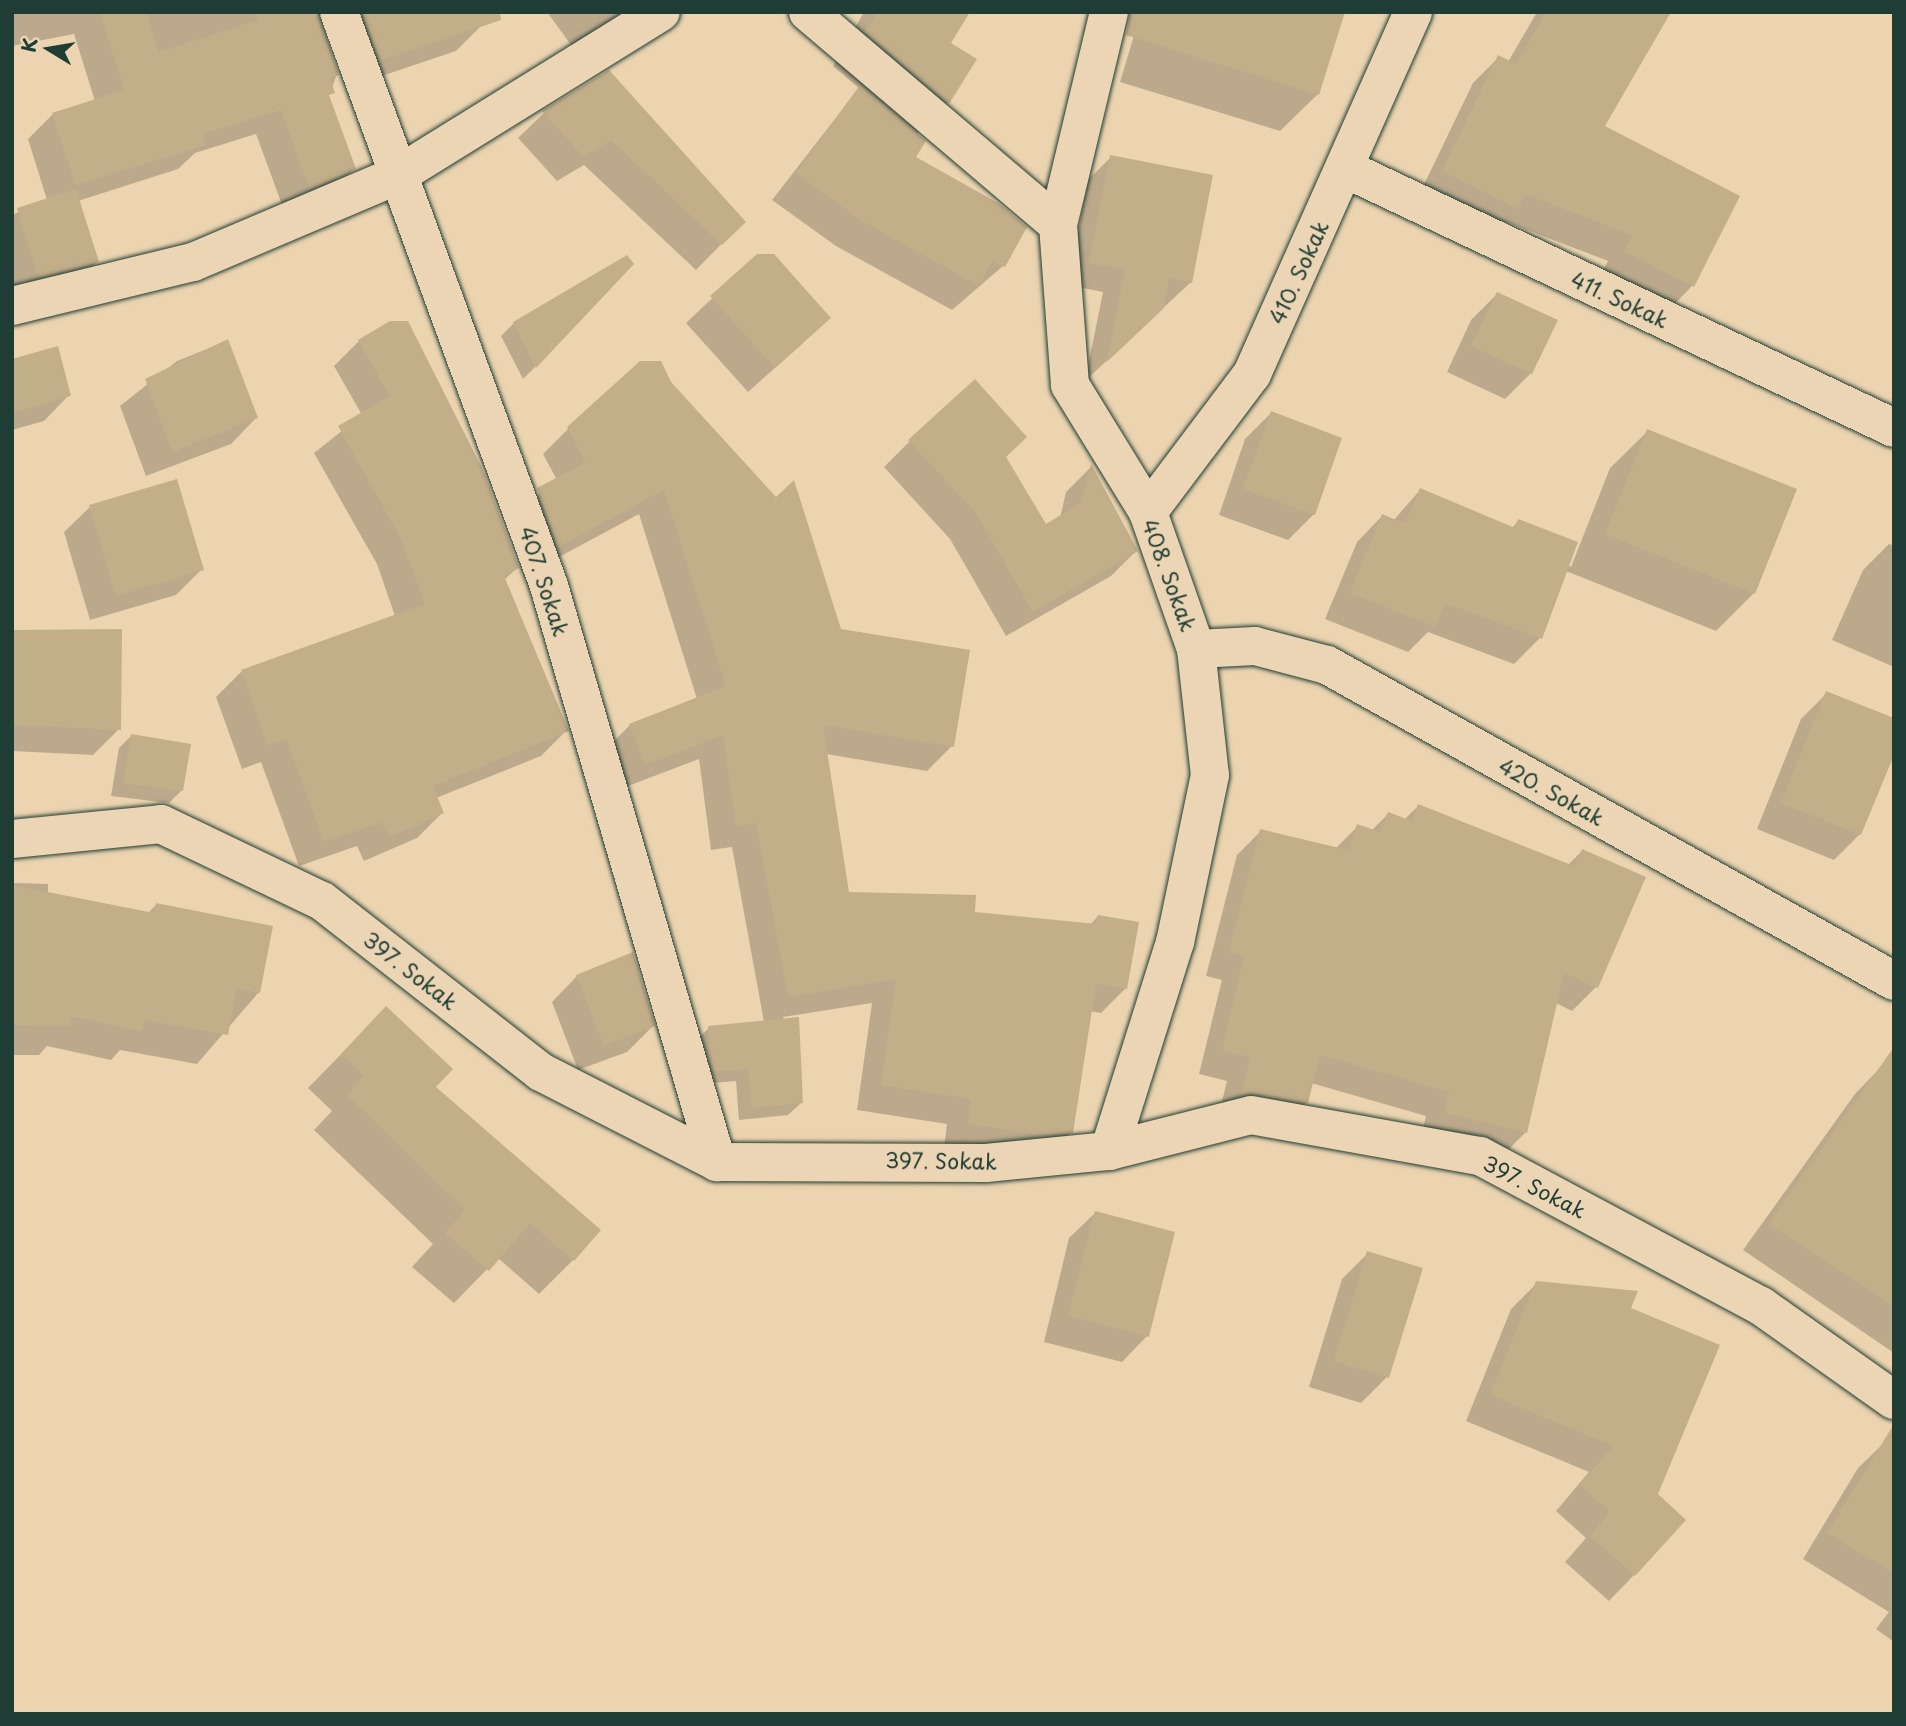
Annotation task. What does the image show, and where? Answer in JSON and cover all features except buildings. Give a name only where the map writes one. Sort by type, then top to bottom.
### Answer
[{"type":"street","name":"407. Sokak","points":[[339,12],[549,586],[718,1162]]},
{"type":"street","points":[[12,306],[193,262],[398,175],[662,12]]},
{"type":"street","points":[[807,12],[1058,225]]},
{"type":"street","name":"408. Sokak","points":[[1109,12],[1058,225],[1070,385],[1148,512],[1196,649],[1210,775],[1175,942],[1109,1151]]},
{"type":"street","name":"410. Sokak","points":[[1148,512],[1252,374],[1346,169],[1413,12]]},
{"type":"street","name":"411. Sokak","points":[[1346,169],[1894,428]]},
{"type":"street","name":"420. Sokak","points":[[1196,649],[1255,646],[1326,664],[1894,981]]},
{"type":"street","name":"397. Sokak","points":[[12,839],[161,824],[322,901],[541,1072],[718,1162],[986,1163],[1109,1151],[1251,1115],[1480,1156],[1761,1306],[1894,1400]]}]
